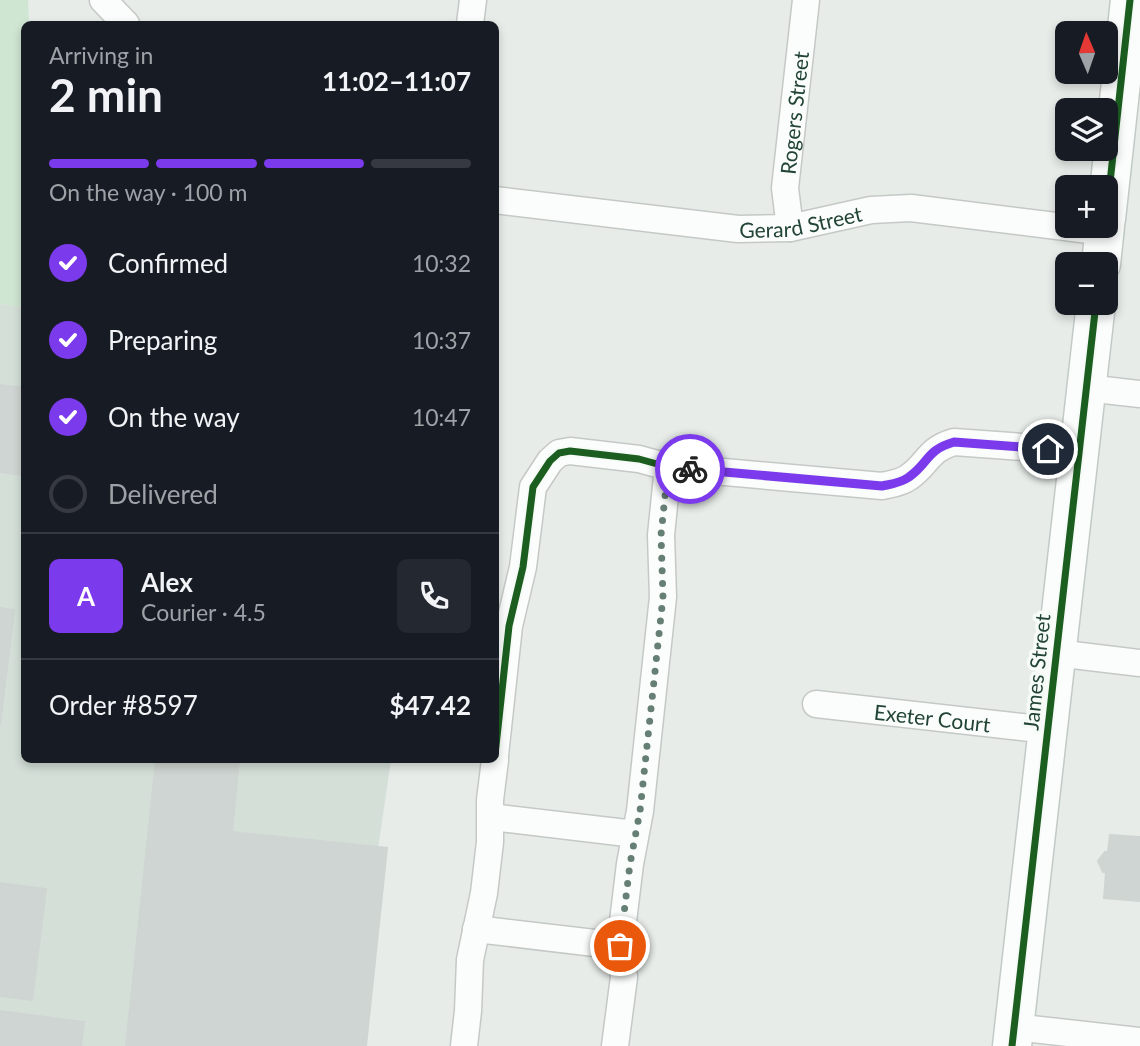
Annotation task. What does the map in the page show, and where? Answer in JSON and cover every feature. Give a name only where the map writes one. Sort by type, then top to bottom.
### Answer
[{"type":"street","points":[[103,0],[123,21]]},
{"type":"street","points":[[470,21],[473,0]]},
{"type":"street","name":"Rogers Street","points":[[790,228],[785,188],[806,0]]},
{"type":"street","points":[[1115,175],[1130,98],[1130,0]]},
{"type":"street","name":"Gerard Street","points":[[499,200],[738,229],[790,228],[871,211],[911,208],[1055,228]]},
{"type":"street","name":"James Street","points":[[1013,1036],[1095,315]]},
{"type":"street","points":[[1086,388],[1140,394]]},
{"type":"street","points":[[499,720],[509,626],[523,567],[533,487],[539,475],[559,453],[569,451],[639,459],[668,467],[882,486],[911,476],[929,455],[941,446],[954,442],[1079,451]]},
{"type":"street","points":[[615,1046],[624,977],[620,946],[640,811],[663,597],[661,535],[668,467]]},
{"type":"street","points":[[1056,653],[1140,663]]},
{"type":"street","name":"Exeter Court","points":[[816,704],[1048,730]]},
{"type":"street","points":[[464,1046],[468,1011],[468,972],[484,893],[495,763]]},
{"type":"street","points":[[491,817],[635,834]]},
{"type":"street","points":[[476,929],[620,946]]},
{"type":"street","points":[[1013,1036],[1140,1041]]},
{"type":"shaded area","points":[[0,304],[21,307],[21,763],[391,763],[349,1046],[0,1046]]},
{"type":"green space","points":[[0,0],[28,0],[29,21],[21,21],[21,307],[0,304]]},
{"type":"building","points":[[0,385],[21,388],[21,475],[0,472]]},
{"type":"building","points":[[0,608],[14,610],[0,725]]},
{"type":"building","points":[[156,763],[239,763],[232,832],[387,848],[366,1046],[126,1046]]},
{"type":"building","points":[[1110,835],[1140,837],[1140,901],[1104,898],[1106,872],[1103,872],[1098,861],[1108,852]]},
{"type":"building","points":[[0,883],[46,889],[32,1000],[0,996]]},
{"type":"building","points":[[0,1011],[84,1022],[81,1046],[0,1046]]},
{"type":"cycle path","points":[[1111,175],[1130,0]]},
{"type":"cycle path","points":[[1012,1046],[1095,315]]},
{"type":"cycle path","points":[[499,718],[509,626],[523,567],[533,487],[550,461],[559,453],[570,451],[639,459],[668,467],[882,486],[906,479],[938,449],[954,442],[1079,451]]},
{"type":"way so far","points":[[620,946],[630,864],[640,811],[663,597],[661,535],[668,467],[690,469]]},
{"type":"route","points":[[690,469],[882,486],[911,476],[929,455],[941,446],[954,442],[1048,449]]}]
